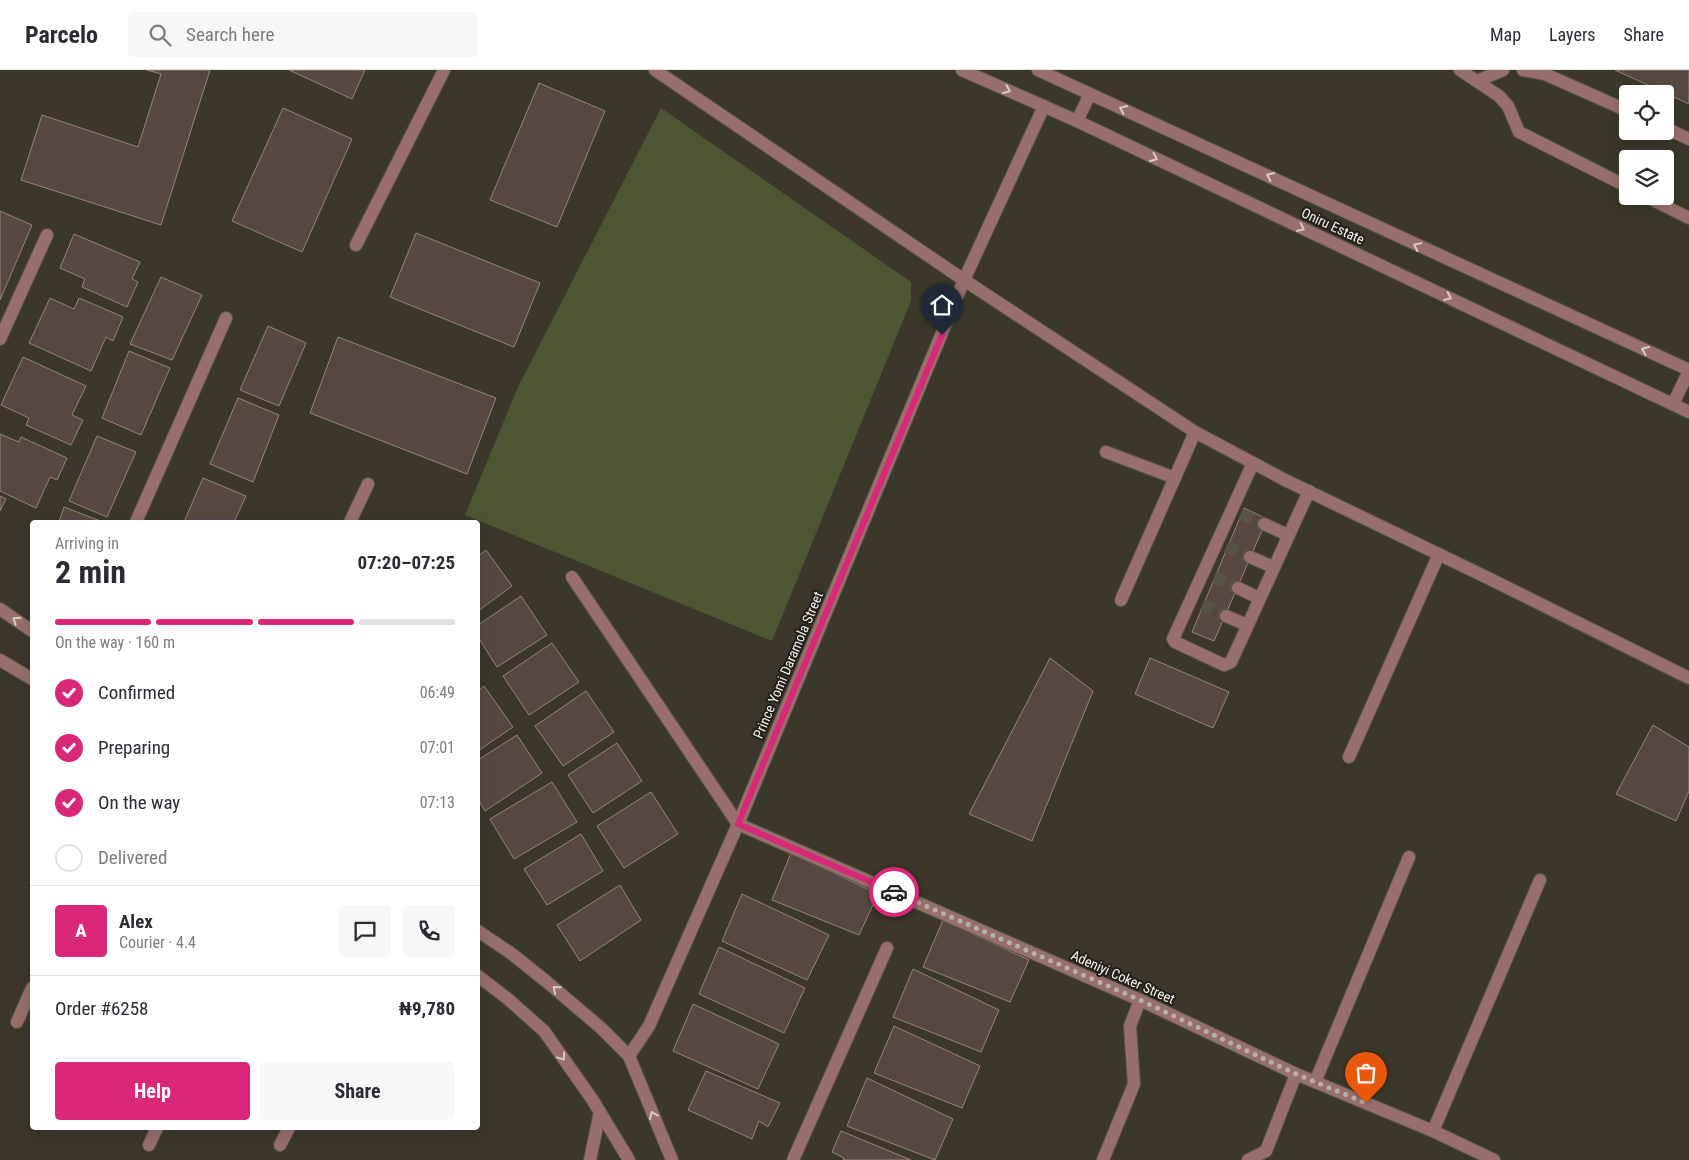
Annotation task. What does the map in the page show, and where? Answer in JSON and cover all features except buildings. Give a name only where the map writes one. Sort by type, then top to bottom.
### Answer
[{"type":"street","points":[[356,245],[444,70]]},
{"type":"street","points":[[654,70],[964,280],[1195,432],[1309,491],[1689,678]]},
{"type":"street","name":"Oniru Estate","points":[[962,70],[1077,121],[1689,412]]},
{"type":"street","name":"Oniru Estate","points":[[1038,70],[1689,370]]},
{"type":"street","points":[[1460,70],[1499,96],[1508,106],[1519,132],[1619,182]]},
{"type":"street","points":[[1478,81],[1503,70]]},
{"type":"street","points":[[1523,70],[1545,74],[1619,107]]},
{"type":"street","points":[[1077,121],[1090,94]]},
{"type":"street","name":"Prince Yomi Daramola Street","points":[[629,1056],[649,1026],[738,824],[964,280],[1044,106]]},
{"type":"street","points":[[1674,132],[1689,139]]},
{"type":"street","points":[[1663,205],[1689,218]]},
{"type":"street","points":[[0,339],[47,235]]},
{"type":"street","points":[[137,520],[226,318]]},
{"type":"street","points":[[1673,404],[1689,370]]},
{"type":"street","points":[[1121,600],[1195,432]]},
{"type":"street","points":[[1106,452],[1174,478]]},
{"type":"street","points":[[1253,463],[1236,512],[1197,603],[1174,641],[1224,665],[1231,662],[1309,491]]},
{"type":"street","points":[[351,520],[368,484]]},
{"type":"street","points":[[1264,524],[1288,535]]},
{"type":"street","points":[[1349,757],[1439,554]]},
{"type":"street","points":[[1250,557],[1273,567]]},
{"type":"street","points":[[572,577],[738,824]]},
{"type":"street","points":[[1238,588],[1259,598]]},
{"type":"street","points":[[0,609],[30,630]]},
{"type":"street","points":[[1226,616],[1247,625]]},
{"type":"street","points":[[0,660],[30,679]]},
{"type":"street","name":"Adeniyi Coker Street","points":[[738,824],[1140,1000],[1296,1074],[1433,1131],[1494,1160]]},
{"type":"street","points":[[1315,1082],[1409,857]]},
{"type":"street","points":[[1433,1131],[1540,880]]},
{"type":"street","points":[[480,932],[512,954],[547,982],[601,1028],[629,1056],[672,1160]]},
{"type":"street","points":[[793,1160],[887,948]]},
{"type":"street","points":[[480,978],[544,1031],[600,1112],[629,1160]]},
{"type":"street","points":[[17,1022],[30,993]]},
{"type":"street","points":[[1103,1160],[1134,1084],[1130,1026],[1140,1000]]},
{"type":"street","points":[[1248,1160],[1266,1151],[1296,1074]]},
{"type":"street","points":[[590,1160],[600,1112]]},
{"type":"street","points":[[149,1145],[156,1130]]},
{"type":"street","points":[[280,1145],[288,1130]]},
{"type":"green space","points":[[661,108],[911,282],[911,301],[772,641],[465,515],[518,387]]},
{"type":"tunnel","points":[[1241,514],[1264,524]]},
{"type":"tunnel","points":[[1226,547],[1250,557]]},
{"type":"tunnel","points":[[1214,577],[1238,588]]},
{"type":"tunnel","points":[[1202,605],[1226,616]]},
{"type":"way so far","points":[[894,892],[1140,1000],[1296,1074],[1366,1103]]},
{"type":"route","points":[[894,892],[738,824],[942,335]]}]
